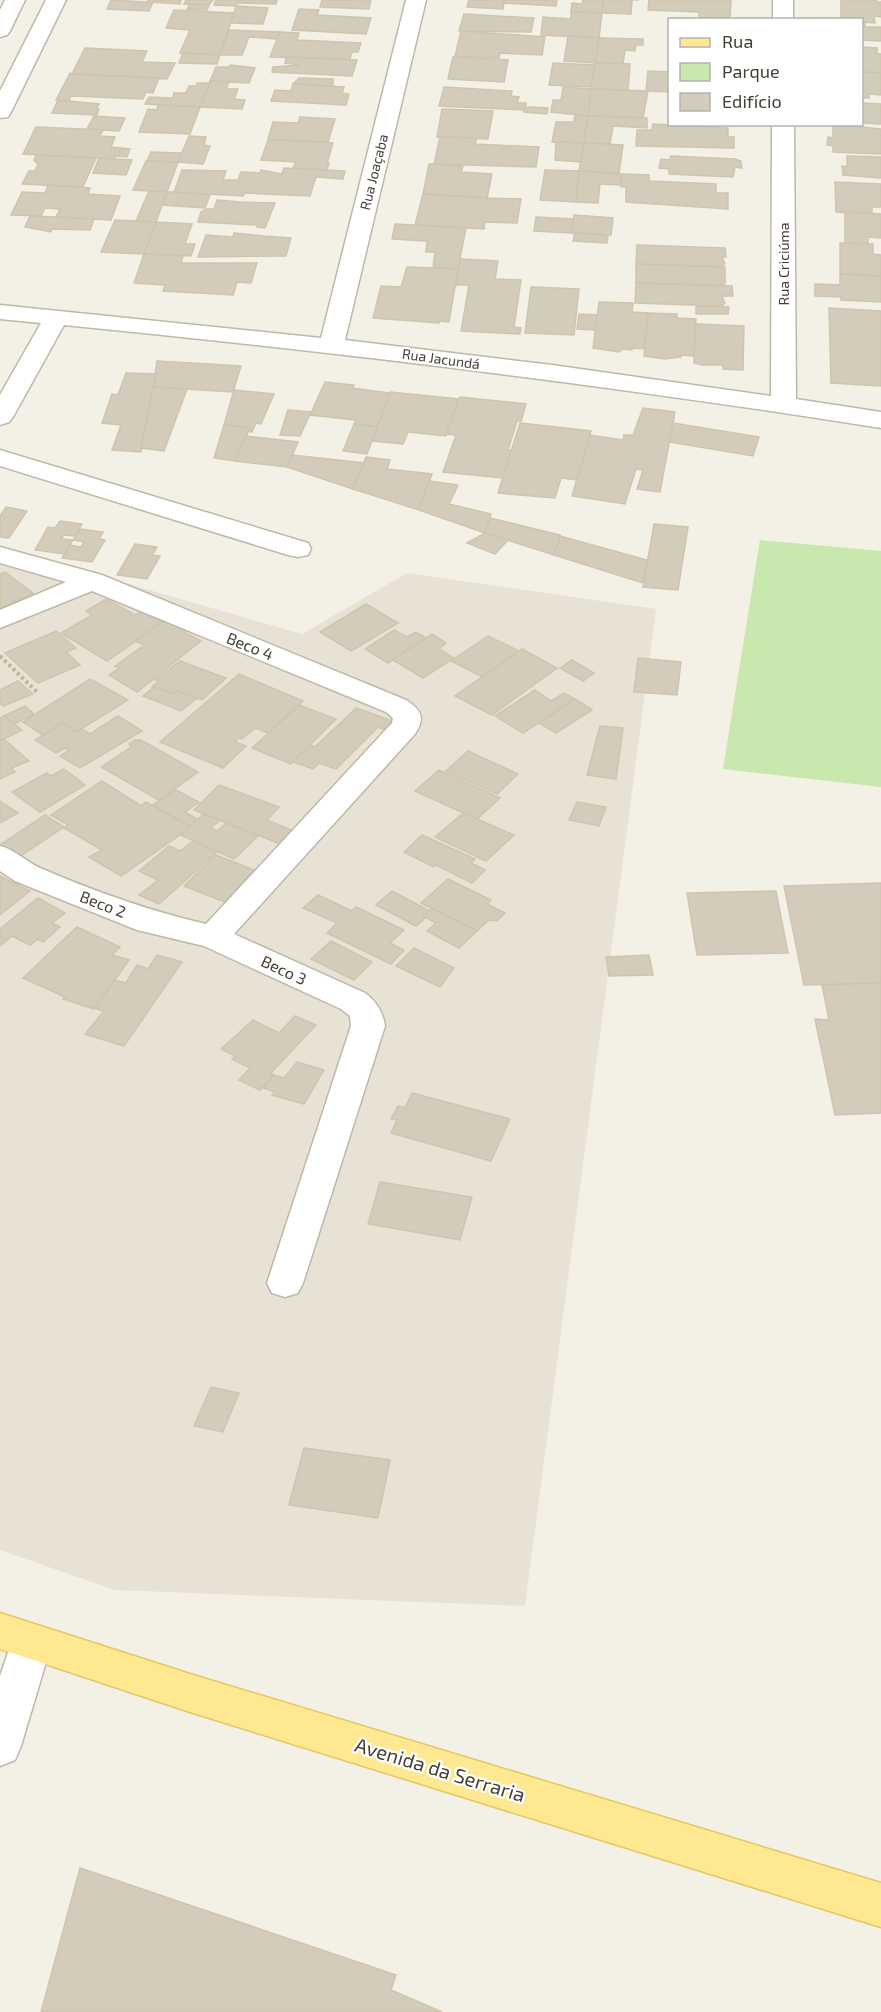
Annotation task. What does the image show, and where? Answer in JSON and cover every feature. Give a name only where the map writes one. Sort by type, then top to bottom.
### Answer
[{"type":"main road","name":"Avenida da Serraria","points":[[16,1637],[881,1905]]},
{"type":"street","points":[[0,31],[15,0]]},
{"type":"street","points":[[1,109],[56,0]]},
{"type":"street","name":"Rua Joaçaba","points":[[332,344],[416,0]]},
{"type":"street","points":[[783,0],[783,18]]},
{"type":"street","name":"Rua Criciúma","points":[[783,126],[784,404]]},
{"type":"street","name":"Rua Jacundá","points":[[0,312],[332,344],[784,404],[881,420]]},
{"type":"street","points":[[0,417],[57,317]]},
{"type":"street","points":[[0,458],[298,549]]},
{"type":"street","name":"Beco 4","points":[[0,555],[92,581],[396,706],[407,714],[408,720],[405,727],[213,937]]},
{"type":"street","points":[[0,620],[92,581]]},
{"type":"street","name":"Beco 2","points":[[0,856],[26,874],[148,922],[213,937]]},
{"type":"street","name":"Beco 3","points":[[213,937],[353,1001],[363,1008],[368,1016],[368,1026],[285,1283]]},
{"type":"street","points":[[0,1746],[16,1637]]},
{"type":"path","points":[[0,656],[38,693]]},
{"type":"shaded area","points":[[0,547],[302,634],[407,573],[656,609],[525,1606],[115,1590],[0,1550]]},
{"type":"green space","points":[[760,540],[881,551],[881,787],[723,769]]},
{"type":"building","points":[[111,0],[153,2],[149,11],[107,9]]},
{"type":"building","points":[[148,0],[181,0],[180,4],[148,2]]},
{"type":"building","points":[[186,0],[213,0],[209,5],[184,4]]},
{"type":"building","points":[[216,0],[239,0],[236,6],[214,5]]},
{"type":"building","points":[[239,0],[277,0],[276,4],[238,3]]},
{"type":"building","points":[[322,0],[371,0],[369,9],[320,7]]},
{"type":"building","points":[[469,0],[557,0],[556,6],[504,3],[503,9],[467,7]]},
{"type":"building","points":[[583,0],[603,0],[602,13],[571,12],[572,3],[582,4]]},
{"type":"building","points":[[603,0],[632,0],[631,14],[602,13]]},
{"type":"building","points":[[649,0],[731,0],[730,18],[699,17],[699,12],[648,10]]},
{"type":"building","points":[[841,0],[881,2],[881,17],[874,16],[875,23],[863,22],[863,18],[841,18]]},
{"type":"building","points":[[190,4],[209,5],[207,10],[187,9]]},
{"type":"building","points":[[236,6],[268,8],[263,24],[231,23]]},
{"type":"building","points":[[299,9],[319,10],[317,15],[371,18],[366,34],[292,30]]},
{"type":"building","points":[[174,10],[234,13],[220,55],[180,53],[190,30],[166,28]]},
{"type":"building","points":[[571,12],[602,13],[599,38],[541,35],[543,17],[571,19]]},
{"type":"building","points":[[464,14],[534,18],[531,32],[459,31]]},
{"type":"building","points":[[863,22],[865,22],[865,27],[881,27],[881,41],[863,40]]},
{"type":"building","points":[[229,30],[280,32],[277,39],[249,37],[242,55],[220,55]]},
{"type":"building","points":[[461,31],[545,37],[542,55],[500,53],[499,58],[455,56]]},
{"type":"building","points":[[280,32],[299,33],[297,40],[361,43],[358,52],[352,52],[350,59],[270,57]]},
{"type":"building","points":[[568,36],[599,38],[595,63],[564,61]]},
{"type":"building","points":[[599,38],[643,39],[643,45],[636,45],[635,51],[625,50],[623,64],[595,63]]},
{"type":"building","points":[[863,47],[877,48],[877,54],[881,54],[881,73],[863,72]]},
{"type":"building","points":[[85,48],[147,51],[142,62],[175,63],[167,79],[72,74]]},
{"type":"building","points":[[183,53],[220,55],[217,64],[179,63]]},
{"type":"building","points":[[286,57],[357,60],[352,76],[272,72],[273,67],[300,65],[285,63]]},
{"type":"building","points":[[453,57],[508,60],[504,82],[448,79]]},
{"type":"building","points":[[553,63],[595,65],[592,87],[549,85]]},
{"type":"building","points":[[595,63],[630,64],[628,90],[591,89]]},
{"type":"building","points":[[230,65],[255,68],[249,83],[210,81],[216,67],[229,67]]},
{"type":"building","points":[[648,71],[668,72],[668,92],[646,91]]},
{"type":"building","points":[[863,72],[881,73],[881,95],[869,94],[869,98],[863,98]]},
{"type":"building","points":[[70,73],[159,78],[153,93],[146,92],[143,99],[71,96],[69,101],[56,100]]},
{"type":"building","points":[[299,78],[333,79],[333,86],[293,84]]},
{"type":"building","points":[[210,81],[229,82],[226,89],[238,89],[234,99],[245,100],[242,109],[200,107]]},
{"type":"building","points":[[197,83],[210,83],[200,107],[145,104],[149,97],[173,98],[174,93],[186,93],[189,86],[196,86]]},
{"type":"building","points":[[293,84],[344,87],[342,93],[349,94],[346,105],[271,101],[275,90],[291,91]]},
{"type":"building","points":[[444,87],[512,91],[511,96],[519,97],[517,103],[526,103],[525,110],[439,106]]},
{"type":"building","points":[[563,87],[591,89],[588,116],[551,112],[553,100],[561,100]]},
{"type":"building","points":[[591,89],[648,91],[643,118],[588,116]]},
{"type":"building","points":[[58,100],[99,104],[96,109],[99,109],[97,115],[52,113]]},
{"type":"building","points":[[863,103],[881,104],[881,124],[863,123]]},
{"type":"building","points":[[158,105],[200,107],[190,134],[139,132],[148,109],[157,110]]},
{"type":"building","points":[[525,108],[548,108],[547,114],[524,112]]},
{"type":"building","points":[[442,109],[493,111],[488,139],[437,137]]},
{"type":"building","points":[[575,115],[588,116],[584,143],[552,142],[556,122],[574,122]]},
{"type":"building","points":[[94,116],[125,118],[119,131],[87,129]]},
{"type":"building","points":[[588,116],[647,118],[647,128],[613,126],[610,144],[584,143]]},
{"type":"building","points":[[300,117],[335,119],[328,142],[268,139],[273,122],[298,123]]},
{"type":"building","points":[[653,124],[728,128],[728,137],[734,137],[734,148],[636,146],[637,130],[652,130]]},
{"type":"building","points":[[833,126],[881,129],[881,154],[833,152],[833,146],[827,145],[828,137],[833,138]]},
{"type":"building","points":[[36,127],[103,130],[100,136],[115,137],[111,147],[130,149],[127,157],[116,156],[114,159],[23,154]]},
{"type":"building","points":[[189,136],[206,137],[204,145],[210,146],[203,164],[178,162]]},
{"type":"building","points":[[440,137],[477,138],[475,144],[539,147],[536,167],[434,164]]},
{"type":"building","points":[[268,140],[333,143],[327,170],[293,168],[296,162],[261,160]]},
{"type":"building","points":[[556,142],[584,143],[581,162],[555,160]]},
{"type":"building","points":[[584,143],[623,145],[619,173],[579,171]]},
{"type":"building","points":[[151,152],[181,153],[178,162],[147,161]]},
{"type":"building","points":[[36,155],[96,158],[83,187],[22,184],[29,171],[35,171],[38,164],[34,160]]},
{"type":"building","points":[[671,156],[735,159],[741,161],[742,168],[735,167],[733,177],[669,174],[669,169],[659,168],[661,159],[669,160]]},
{"type":"building","points":[[847,156],[881,157],[881,178],[843,175],[842,166],[847,167]]},
{"type":"building","points":[[99,158],[132,160],[126,175],[93,173]]},
{"type":"building","points":[[146,161],[178,162],[167,192],[133,190]]},
{"type":"building","points":[[429,164],[463,166],[461,172],[492,174],[487,198],[423,194]]},
{"type":"building","points":[[284,168],[345,171],[343,179],[316,177],[310,196],[245,193],[243,196],[174,192],[182,170],[226,171],[223,180],[238,180],[241,172],[260,173],[261,170],[282,174]]},
{"type":"building","points":[[545,170],[579,171],[576,202],[540,200]]},
{"type":"building","points":[[579,171],[621,174],[621,185],[600,184],[598,203],[576,202]]},
{"type":"building","points":[[621,174],[649,175],[649,181],[716,184],[716,193],[728,193],[728,209],[626,202],[626,187],[621,187]]},
{"type":"building","points":[[835,182],[881,184],[881,207],[872,207],[872,214],[836,212]]},
{"type":"building","points":[[48,185],[90,188],[88,194],[120,196],[111,220],[56,217],[60,209],[45,208],[41,216],[11,215],[22,192],[45,193]]},
{"type":"building","points":[[149,191],[167,192],[156,222],[136,221]]},
{"type":"building","points":[[167,192],[210,195],[205,208],[162,205]]},
{"type":"building","points":[[423,194],[521,199],[517,223],[485,222],[484,229],[415,225]]},
{"type":"building","points":[[217,200],[275,203],[265,228],[257,227],[257,225],[198,222],[201,212],[214,209]]},
{"type":"building","points":[[845,212],[881,214],[881,238],[868,237],[868,244],[845,243]]},
{"type":"building","points":[[574,215],[613,218],[611,235],[572,233]]},
{"type":"building","points":[[30,216],[94,219],[90,230],[52,229],[51,232],[25,227]]},
{"type":"building","points":[[536,217],[573,219],[572,233],[534,231]]},
{"type":"building","points":[[115,220],[156,222],[144,254],[101,252]]},
{"type":"building","points":[[156,222],[192,224],[185,244],[195,244],[191,256],[144,254]]},
{"type":"building","points":[[395,224],[466,228],[458,269],[433,268],[435,252],[426,252],[427,241],[392,239]]},
{"type":"building","points":[[234,233],[291,238],[286,256],[198,257],[206,235],[233,237]]},
{"type":"building","points":[[575,233],[608,235],[607,243],[573,241]]},
{"type":"building","points":[[840,243],[873,244],[873,254],[881,255],[881,276],[840,274]]},
{"type":"building","points":[[637,245],[725,248],[726,257],[722,257],[725,264],[721,267],[636,264]]},
{"type":"building","points":[[144,254],[183,256],[181,263],[257,263],[251,283],[237,282],[233,295],[163,291],[165,285],[134,283]]},
{"type":"building","points":[[460,259],[498,261],[495,279],[521,280],[514,327],[521,328],[520,334],[461,331],[469,285],[456,285]]},
{"type":"building","points":[[636,264],[725,267],[725,277],[722,277],[725,283],[722,286],[636,283]]},
{"type":"building","points":[[407,267],[458,269],[449,322],[373,318],[381,286],[401,287]]},
{"type":"building","points":[[840,274],[881,276],[881,302],[815,296],[815,284],[840,285]]},
{"type":"building","points":[[636,283],[732,286],[733,296],[722,296],[725,303],[722,306],[635,303]]},
{"type":"building","points":[[531,287],[579,289],[574,335],[525,333]]},
{"type":"building","points":[[599,302],[633,303],[632,312],[648,313],[645,349],[623,349],[619,352],[593,348]]},
{"type":"building","points":[[696,306],[729,307],[728,314],[696,314]]},
{"type":"building","points":[[829,308],[881,311],[881,386],[831,383]]},
{"type":"building","points":[[648,313],[677,314],[677,318],[696,319],[694,356],[680,355],[681,357],[665,359],[644,356]]},
{"type":"building","points":[[579,314],[597,315],[595,330],[577,329]]},
{"type":"building","points":[[695,324],[744,326],[743,370],[723,369],[723,365],[694,363]]},
{"type":"building","points":[[157,361],[241,366],[233,392],[153,387]]},
{"type":"building","points":[[126,373],[156,374],[141,452],[112,450],[121,425],[102,423],[112,394],[118,395]]},
{"type":"building","points":[[325,382],[354,385],[352,388],[390,393],[377,427],[354,424],[356,420],[310,415]]},
{"type":"building","points":[[153,387],[187,389],[164,451],[141,448]]},
{"type":"building","points":[[234,390],[274,394],[261,424],[256,423],[252,432],[248,431],[250,428],[224,425]]},
{"type":"building","points":[[390,392],[459,399],[446,436],[408,432],[403,444],[372,441]]},
{"type":"building","points":[[460,397],[526,404],[521,421],[517,421],[508,450],[512,450],[503,478],[443,472],[456,435],[446,434]]},
{"type":"building","points":[[643,408],[675,412],[660,492],[637,489],[643,470],[636,469],[625,504],[572,496],[590,435],[623,440],[624,435],[633,435]]},
{"type":"building","points":[[288,410],[311,412],[300,436],[280,435]]},
{"type":"building","points":[[520,423],[591,431],[577,480],[561,478],[555,498],[498,493]]},
{"type":"building","points":[[673,423],[759,437],[753,456],[669,442]]},
{"type":"building","points":[[354,424],[377,427],[367,454],[343,451]]},
{"type":"building","points":[[224,425],[250,428],[235,461],[214,458]]},
{"type":"building","points":[[246,436],[298,442],[287,467],[235,461]]},
{"type":"building","points":[[292,455],[364,463],[353,489],[287,467]]},
{"type":"building","points":[[366,457],[390,460],[387,469],[432,474],[419,510],[353,489]]},
{"type":"building","points":[[429,481],[458,485],[449,504],[491,514],[485,533],[419,510]]},
{"type":"building","points":[[6,507],[27,511],[9,538],[0,537],[0,516]]},
{"type":"building","points":[[490,518],[560,535],[554,555],[485,533]]},
{"type":"building","points":[[60,521],[82,524],[75,536],[64,535],[61,539],[73,540],[65,554],[35,550],[48,527],[55,528]]},
{"type":"building","points":[[654,524],[688,527],[678,590],[643,587]]},
{"type":"building","points":[[80,529],[103,532],[99,539],[105,540],[92,562],[62,558],[70,545],[81,547],[84,542],[73,540]]},
{"type":"building","points":[[485,533],[508,540],[495,554],[467,543]]},
{"type":"building","points":[[560,536],[647,560],[643,583],[554,555]]},
{"type":"building","points":[[135,544],[157,547],[152,555],[160,556],[147,579],[117,575]]},
{"type":"building","points":[[5,572],[33,593],[0,608],[0,574]]},
{"type":"building","points":[[106,599],[135,615],[141,611],[163,622],[107,661],[61,633],[92,615],[86,611]]},
{"type":"building","points":[[366,604],[398,623],[351,651],[320,632]]},
{"type":"building","points":[[165,620],[186,630],[184,632],[201,641],[137,692],[109,675],[120,668],[115,666],[144,645],[135,641]]},
{"type":"building","points":[[394,630],[407,637],[416,632],[426,638],[388,663],[365,649]]},
{"type":"building","points":[[56,631],[76,648],[66,652],[80,665],[38,683],[5,653]]},
{"type":"building","points":[[432,634],[446,643],[439,649],[454,658],[423,678],[393,660]]},
{"type":"building","points":[[488,636],[519,651],[482,677],[451,661]]},
{"type":"building","points":[[522,649],[557,668],[492,715],[455,696]]},
{"type":"building","points":[[638,658],[681,662],[677,695],[634,692]]},
{"type":"building","points":[[572,660],[594,673],[583,681],[560,668]]},
{"type":"building","points":[[180,661],[226,678],[202,700],[177,691],[173,694],[152,687],[159,681],[155,680]]},
{"type":"building","points":[[239,674],[303,701],[268,733],[255,728],[242,739],[239,738],[235,742],[246,746],[223,768],[160,742]]},
{"type":"building","points":[[90,679],[128,700],[76,732],[62,723],[43,735],[23,722]]},
{"type":"building","points":[[18,681],[33,694],[3,706],[0,703],[0,690]]},
{"type":"building","points":[[154,687],[173,694],[177,691],[197,698],[181,711],[143,696]]},
{"type":"building","points":[[535,690],[551,701],[564,693],[575,699],[523,733],[495,716]]},
{"type":"building","points":[[575,699],[592,710],[556,733],[539,723]]},
{"type":"building","points":[[299,705],[336,719],[291,764],[252,748]]},
{"type":"building","points":[[25,706],[34,714],[14,724],[4,716]]},
{"type":"building","points":[[356,708],[392,721],[386,730],[378,727],[336,769],[319,763],[313,769],[293,762],[310,745],[315,747]]},
{"type":"building","points":[[4,716],[22,730],[0,741],[0,718]]},
{"type":"building","points":[[118,716],[142,731],[80,768],[60,756],[69,750],[65,748],[56,753],[35,740],[62,723],[76,732],[82,729],[90,734]]},
{"type":"building","points":[[600,726],[623,728],[616,779],[587,775]]},
{"type":"building","points":[[4,739],[29,761],[11,768],[15,772],[0,779],[0,741]]},
{"type":"building","points":[[135,740],[141,740],[198,772],[159,800],[101,767],[131,747],[129,744]]},
{"type":"building","points":[[468,751],[518,774],[497,794],[446,771]]},
{"type":"building","points":[[64,769],[85,785],[40,812],[12,792],[47,773],[51,776]]},
{"type":"building","points":[[439,770],[500,798],[477,819],[415,791]]},
{"type":"building","points":[[102,781],[141,806],[146,802],[191,827],[121,876],[89,857],[102,850],[64,828],[68,825],[51,815]]},
{"type":"building","points":[[219,785],[279,807],[267,820],[296,832],[283,845],[194,810]]},
{"type":"building","points":[[176,790],[199,802],[185,812],[197,819],[191,827],[153,805]]},
{"type":"building","points":[[0,801],[18,813],[0,823]]},
{"type":"building","points":[[577,802],[606,807],[599,826],[569,820]]},
{"type":"building","points":[[463,813],[514,835],[486,861],[435,837]]},
{"type":"building","points":[[203,814],[220,820],[211,828],[217,831],[226,823],[258,836],[234,859],[181,835]]},
{"type":"building","points":[[45,815],[64,827],[19,857],[0,845]]},
{"type":"building","points":[[422,835],[475,859],[471,863],[485,870],[472,883],[404,852]]},
{"type":"building","points":[[193,841],[217,852],[159,904],[139,895],[158,880],[139,871],[169,846],[180,851]]},
{"type":"building","points":[[216,855],[254,870],[225,902],[184,886]]},
{"type":"building","points":[[0,876],[30,891],[0,915]]},
{"type":"building","points":[[448,879],[491,900],[487,904],[505,913],[497,921],[489,920],[477,931],[421,903]]},
{"type":"building","points":[[881,883],[881,983],[804,985],[784,886]]},
{"type":"building","points":[[392,891],[430,911],[416,926],[376,905]]},
{"type":"building","points":[[776,891],[788,953],[697,955],[687,893]]},
{"type":"building","points":[[318,895],[352,911],[356,907],[404,930],[390,943],[404,950],[391,964],[327,933],[337,923],[303,908]]},
{"type":"building","points":[[38,898],[65,913],[52,923],[60,927],[43,942],[38,939],[30,945],[12,936],[0,946],[0,929]]},
{"type":"building","points":[[432,909],[477,931],[459,948],[427,931],[436,923],[423,916]]},
{"type":"building","points":[[77,927],[120,947],[112,955],[129,960],[94,1009],[63,999],[65,997],[23,978]]},
{"type":"building","points":[[331,941],[372,962],[354,980],[311,959]]},
{"type":"building","points":[[414,948],[454,968],[440,987],[396,966]]},
{"type":"building","points":[[157,955],[182,962],[124,1046],[85,1034],[104,1011],[94,1008],[115,980],[126,983],[137,965],[148,969]]},
{"type":"building","points":[[649,955],[653,975],[609,976],[606,957]]},
{"type":"building","points":[[881,983],[881,1113],[835,1115],[815,1019],[829,1020],[822,985]]},
{"type":"building","points":[[295,1016],[316,1025],[271,1073],[274,1075],[260,1090],[239,1080],[250,1068],[232,1059],[235,1056],[221,1049],[253,1020],[279,1033]]},
{"type":"building","points":[[297,1062],[324,1070],[304,1104],[272,1095],[275,1092],[263,1088],[274,1075],[284,1078]]},
{"type":"building","points":[[412,1093],[510,1119],[491,1161],[391,1133],[397,1120],[391,1119],[398,1106],[405,1108]]},
{"type":"building","points":[[380,1182],[472,1197],[460,1240],[368,1224]]},
{"type":"building","points":[[211,1387],[239,1393],[223,1432],[194,1426]]},
{"type":"building","points":[[304,1448],[390,1460],[378,1518],[289,1505]]},
{"type":"building","points":[[80,1868],[396,1975],[391,1990],[442,2012],[41,2012]]}]
